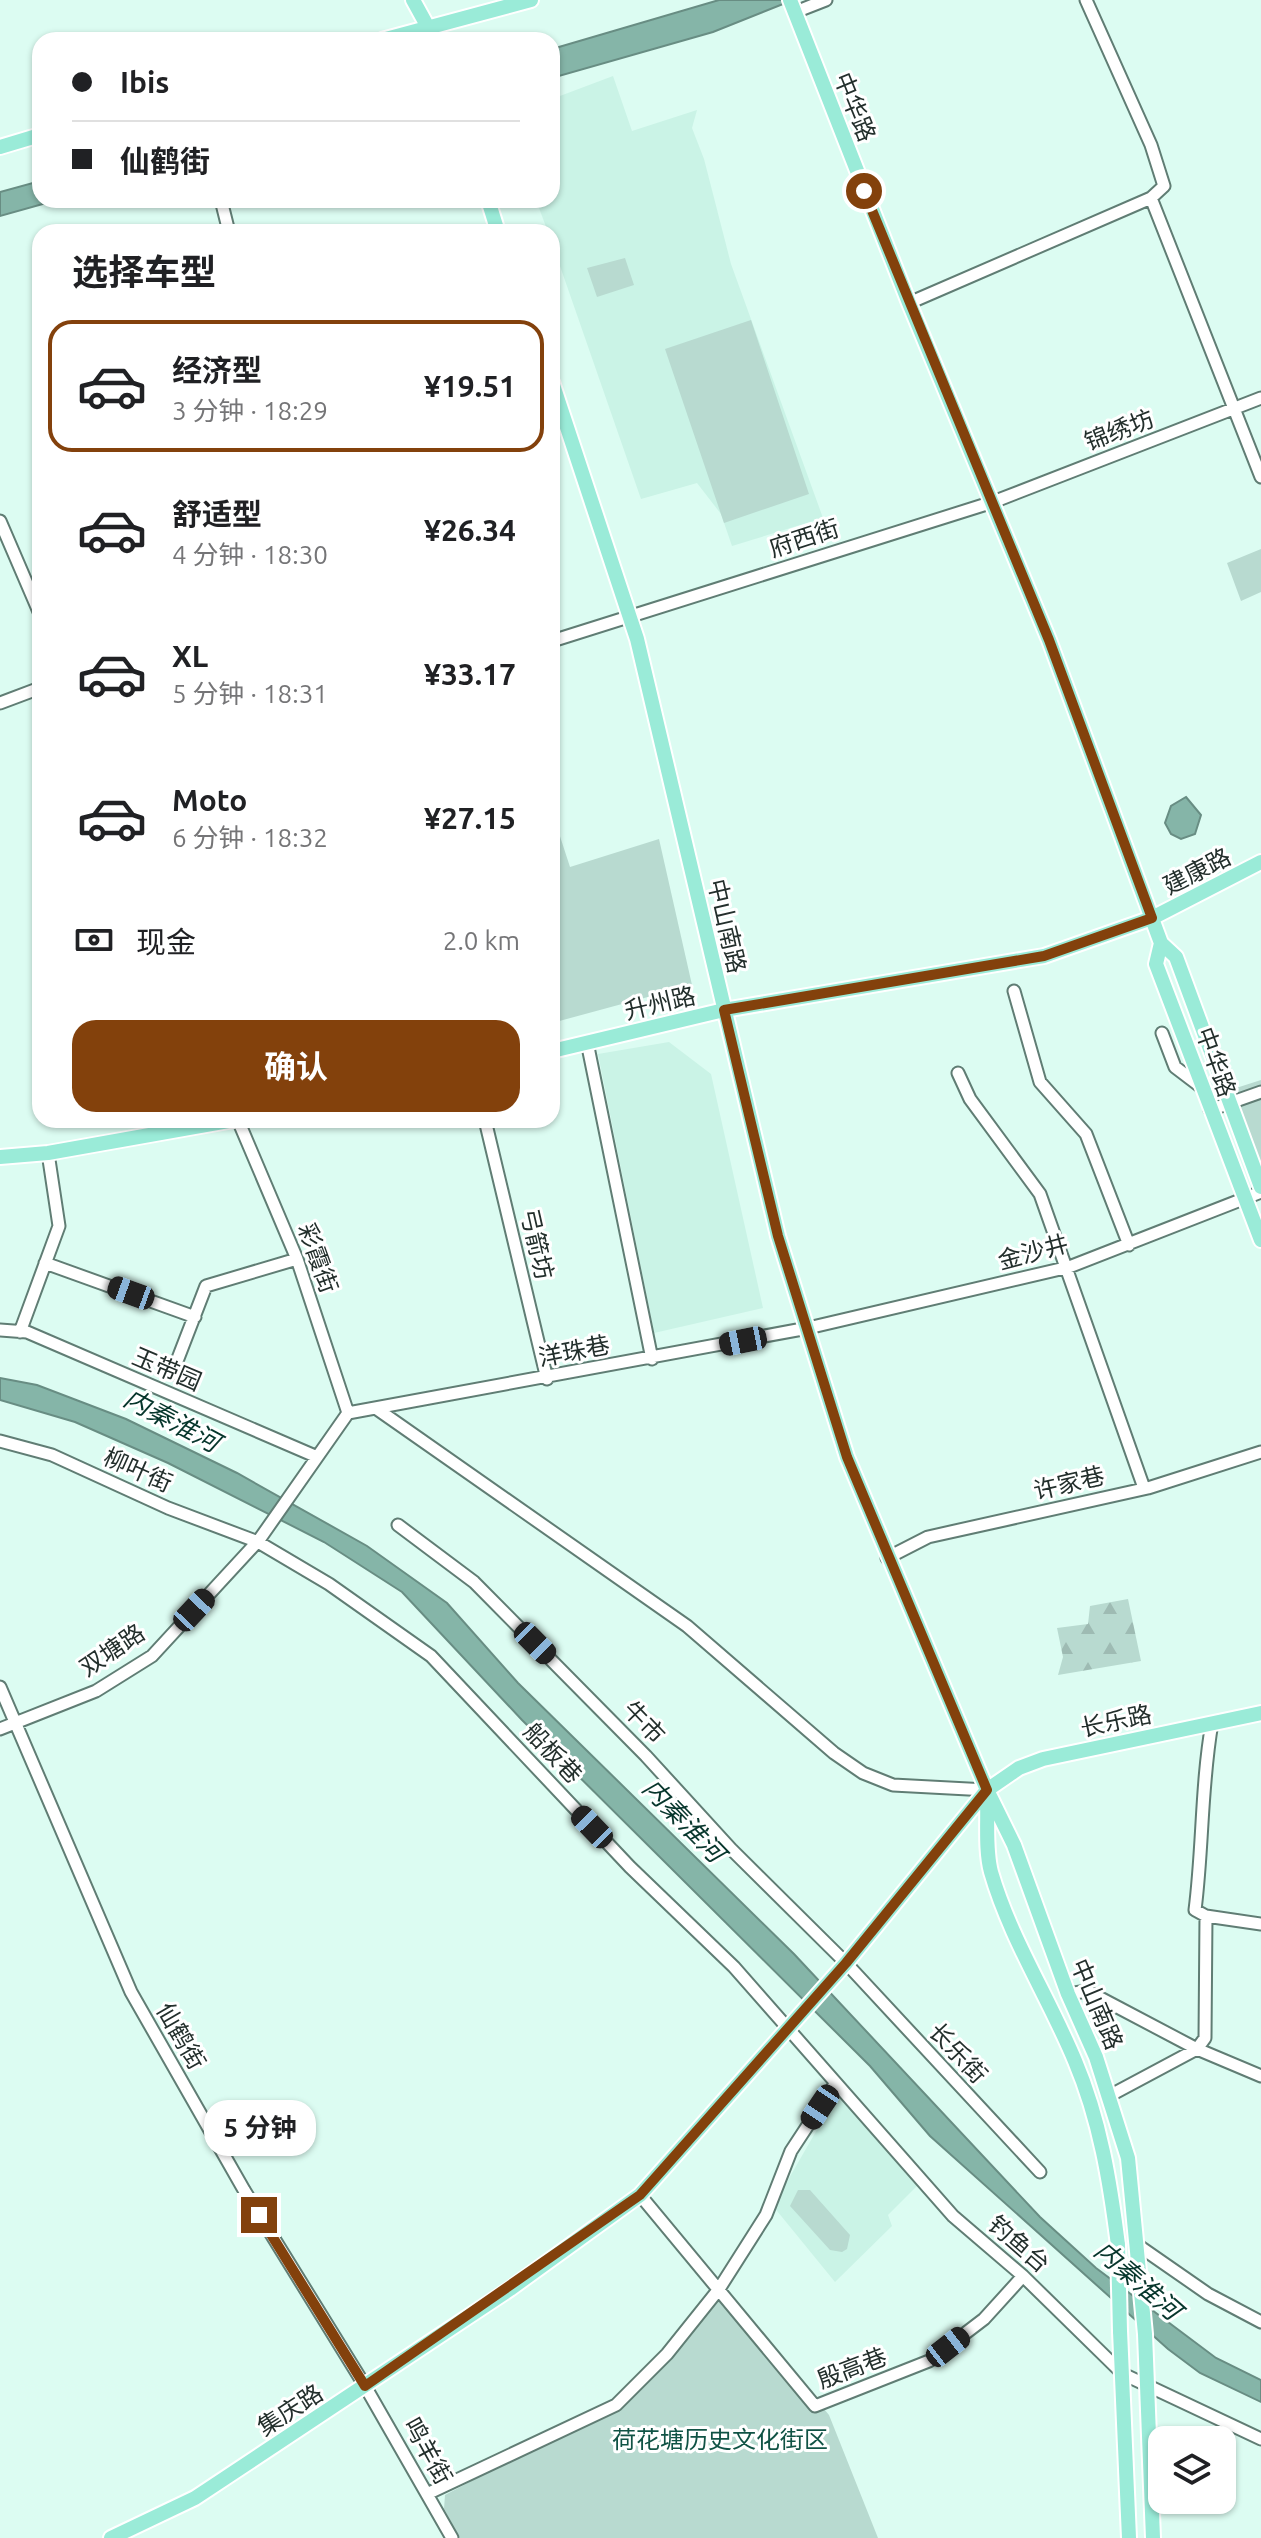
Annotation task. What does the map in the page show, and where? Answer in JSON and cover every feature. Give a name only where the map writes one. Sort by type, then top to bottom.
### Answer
[{"type":"main road","points":[[413,0],[432,32]]},
{"type":"main road","points":[[436,32],[531,0]]},
{"type":"main road","name":"中华路","points":[[797,10],[909,303],[993,502],[1161,943],[1176,957],[1261,1190]]},
{"type":"main road","points":[[0,147],[32,137]]},
{"type":"main road","name":"中山南路","points":[[560,406],[629,616],[778,1236],[847,1457],[887,1558],[987,1790],[1014,1845],[1109,2096],[1128,2158],[1145,2334],[1146,2384]]},
{"type":"main road","name":"建康路","points":[[1152,918],[1261,862]]},
{"type":"main road","name":"升州路","points":[[560,1049],[724,1010],[1044,956],[1152,918]]},
{"type":"main road","name":"中华路","points":[[1161,943],[1156,964],[1261,1240]]},
{"type":"main road","points":[[0,1157],[48,1153],[190,1128]]},
{"type":"main road","name":"长乐路","points":[[987,1790],[1019,1768],[1043,1759],[1261,1713]]},
{"type":"main road","points":[[846,1963],[987,1790]]},
{"type":"main road","name":"中山南路","points":[[987,1790],[990,1869],[1029,1966],[1076,2061],[1095,2117],[1108,2172],[1118,2245],[1123,2374]]},
{"type":"main road","name":"集庆路","points":[[111,2538],[195,2498],[365,2386],[640,2195],[846,1963]]},
{"type":"main road","points":[[1123,2374],[1129,2538]]},
{"type":"main road","points":[[1146,2384],[1153,2538]]},
{"type":"street","points":[[797,10],[826,0]]},
{"type":"street","points":[[909,303],[1151,198],[1164,186],[1151,145],[1086,0]]},
{"type":"street","points":[[1151,198],[1261,477]]},
{"type":"street","name":"锦绣坊","points":[[993,502],[1261,398]]},
{"type":"street","name":"府西街","points":[[560,638],[993,502]]},
{"type":"street","points":[[0,521],[32,595]]},
{"type":"street","points":[[0,703],[32,691]]},
{"type":"street","points":[[1014,991],[1040,1082],[1086,1134],[1129,1245]]},
{"type":"street","points":[[1162,1033],[1175,1067],[1203,1089]]},
{"type":"street","points":[[587,1042],[652,1359]]},
{"type":"street","points":[[958,1073],[970,1099],[1040,1194],[1069,1267],[1144,1488]]},
{"type":"street","points":[[1210,1110],[1261,1092]]},
{"type":"street","name":"彩霞街","points":[[240,1128],[297,1259],[348,1413]]},
{"type":"street","name":"弓箭坊","points":[[487,1128],[547,1379]]},
{"type":"street","points":[[20,1332],[59,1226],[48,1153]]},
{"type":"street","name":"金沙井","points":[[808,1328],[1069,1267],[1261,1190]]},
{"type":"street","points":[[172,1374],[206,1286],[297,1259]]},
{"type":"street","points":[[45,1263],[195,1317]]},
{"type":"street","name":"洋珠巷","points":[[348,1413],[547,1379],[808,1328]]},
{"type":"street","name":"玉带园","points":[[0,1330],[20,1332],[315,1456]]},
{"type":"street","points":[[377,1409],[687,1626],[855,1768],[893,1785],[987,1790]]},
{"type":"street","points":[[315,1456],[348,1413]]},
{"type":"street","name":"柳叶街","points":[[0,1441],[52,1455],[168,1508],[258,1541]]},
{"type":"street","name":"许家巷","points":[[887,1558],[928,1537],[1144,1488],[1261,1452]]},
{"type":"street","name":"双塘路","points":[[0,1729],[96,1691],[152,1656],[258,1541],[315,1456]]},
{"type":"street","name":"牛市","points":[[398,1525],[474,1582],[646,1756],[731,1849],[846,1963]]},
{"type":"street","name":"船板巷","points":[[258,1541],[329,1584],[431,1656],[630,1867],[734,1967],[789,2028]]},
{"type":"street","name":"仙鹤街","points":[[0,1687],[131,1992],[244,2190],[365,2386]]},
{"type":"street","points":[[1212,1723],[1205,1764],[1201,1862],[1195,1910],[1206,1916],[1261,1924]]},
{"type":"street","points":[[1109,2096],[1197,2049],[1205,2038],[1206,1916]]},
{"type":"street","name":"长乐街","points":[[846,1963],[1040,2172]]},
{"type":"street","points":[[1068,1994],[1087,1991],[1197,2049],[1261,2076]]},
{"type":"street","name":"钓鱼台","points":[[789,2028],[953,2216],[1023,2276],[1123,2374],[1261,2439]]},
{"type":"street","points":[[427,2494],[616,2405],[667,2354],[719,2289],[766,2215],[791,2151],[835,2084]]},
{"type":"street","name":"殷高巷","points":[[640,2195],[815,2406],[929,2361],[984,2319],[1023,2276]]},
{"type":"street","points":[[1136,2244],[1208,2294],[1261,2322]]},
{"type":"street","name":"鸣羊街","points":[[365,2386],[452,2538]]},
{"type":"shaded area","points":[[719,0],[793,0],[713,32],[560,76],[560,47]]},
{"type":"shaded area","points":[[613,76],[632,131],[697,110],[692,128],[704,159],[731,264],[823,518],[732,546],[721,514],[697,483],[641,499],[560,266],[560,224],[545,224],[539,208],[560,208],[560,96]]},
{"type":"shaded area","points":[[32,183],[32,207],[0,216],[0,192]]},
{"type":"shaded area","points":[[1186,797],[1201,815],[1195,834],[1181,839],[1171,834],[1165,823],[1171,806]]},
{"type":"shaded area","points":[[669,1042],[711,1074],[763,1308],[654,1333],[598,1054]]},
{"type":"shaded area","points":[[0,1378],[37,1385],[126,1419],[237,1473],[367,1546],[447,1603],[518,1683],[794,1954],[1040,2217],[1096,2268],[1216,2358],[1261,2380],[1261,2402],[1200,2373],[1168,2349],[930,2136],[870,2066],[522,1720],[402,1592],[324,1542],[168,1463],[75,1422],[0,1400]]},
{"type":"shaded area","points":[[837,2095],[919,2184],[888,2215],[892,2226],[835,2282],[773,2206]]},
{"type":"green space","points":[[625,258],[634,285],[597,297],[587,268]]},
{"type":"green space","points":[[751,320],[809,494],[724,523],[665,349]]},
{"type":"green space","points":[[1261,549],[1261,592],[1241,601],[1227,563]]},
{"type":"green space","points":[[560,836],[570,867],[659,839],[692,985],[560,1021]]},
{"type":"green space","points":[[1261,1080],[1261,1194],[1233,1089]]},
{"type":"green space","points":[[1128,1599],[1141,1661],[1058,1675],[1063,1657],[1057,1628],[1088,1624],[1090,1606]]},
{"type":"green space","points":[[798,2190],[810,2190],[850,2235],[847,2249],[842,2252],[830,2250],[790,2206]]},
{"type":"green space","name":"荷花塘历史文化街区","points":[[726,2290],[829,2415],[878,2538],[460,2538],[444,2509],[445,2495],[616,2405]]},
{"type":"route","points":[[259,2215],[365,2386],[510,2289],[640,2195],[846,1963],[987,1790],[847,1457],[778,1236],[724,1010],[1044,956],[1152,918],[1049,640],[864,191]]},
{"type":"water label","name":"内秦淮河","points":[[172,1420]]},
{"type":"water label","name":"内秦淮河","points":[[684,1820]]},
{"type":"water label","name":"内秦淮河","points":[[1138,2280]]}]
